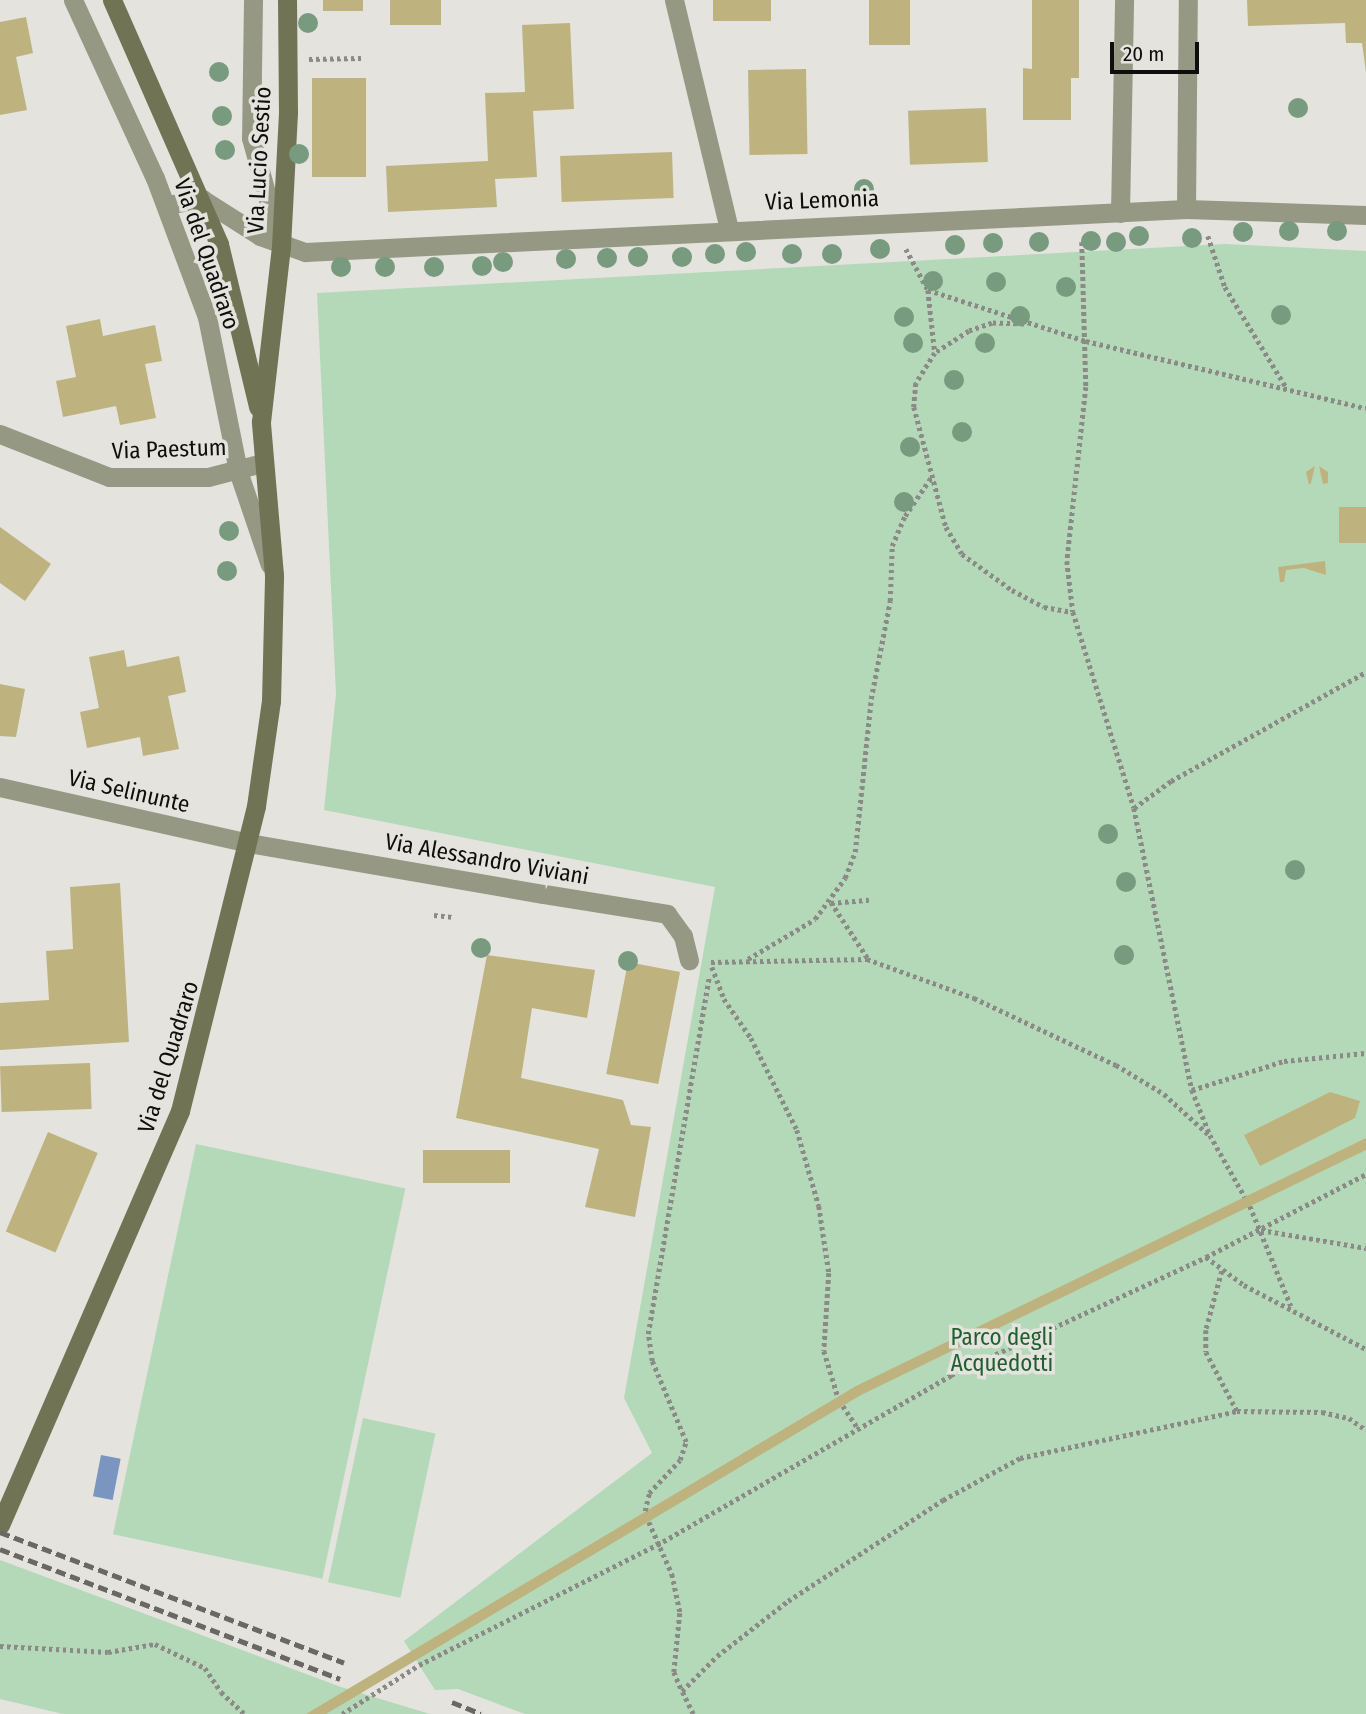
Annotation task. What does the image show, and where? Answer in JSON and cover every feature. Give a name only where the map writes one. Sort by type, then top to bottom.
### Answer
[{"type":"main road","name":"Via del Quadraro","points":[[112,0],[202,198],[230,282],[261,422]]},
{"type":"main road","name":"Via Lucio Sestio","points":[[281,246],[288,112],[287,0]]},
{"type":"main road","name":"Via del Quadraro","points":[[0,1525],[180,1111],[248,843],[271,701],[274,575],[262,463],[261,422],[281,246]]},
{"type":"street","name":"Via del Quadraro","points":[[73,0],[167,205],[207,317],[237,471],[274,575]]},
{"type":"street","name":"Via Lucio Sestio","points":[[253,0],[251,138],[281,246]]},
{"type":"street","points":[[674,0],[729,229]]},
{"type":"street","points":[[1120,213],[1124,0]]},
{"type":"street","points":[[1186,209],[1188,0]]},
{"type":"street","name":"Via del Quadraro","points":[[202,198],[281,246]]},
{"type":"street","points":[[167,205],[202,198]]},
{"type":"street","name":"Via Lemonia","points":[[281,246],[305,252],[729,229],[1186,209],[1366,215]]},
{"type":"street","name":"Via Paestum","points":[[0,434],[109,477],[208,477],[262,463]]},
{"type":"street","name":"Via Selinunte","points":[[0,787],[248,843]]},
{"type":"street","name":"Via Alessandro Viviani","points":[[248,843],[667,914],[683,936],[689,960]]},
{"type":"path","points":[[299,59],[361,58]]},
{"type":"path","points":[[1208,236],[1225,287],[1286,388]]},
{"type":"path","points":[[1082,242],[1086,387],[1067,561],[1073,612],[1134,808],[1192,1090],[1210,1135],[1245,1196]]},
{"type":"path","points":[[906,249],[928,290],[935,353]]},
{"type":"path","points":[[928,290],[1086,341],[1366,408]]},
{"type":"path","points":[[1028,324],[992,323],[969,331],[935,353],[916,383],[914,407],[946,527],[962,554],[1012,590],[1044,607],[1073,612]]},
{"type":"path","points":[[747,959],[815,919],[831,903],[855,852],[871,699],[890,601],[892,545],[905,516],[932,476]]},
{"type":"path","points":[[1134,808],[1171,781],[1366,672]]},
{"type":"path","points":[[831,903],[869,900]]},
{"type":"path","points":[[831,903],[867,959]]},
{"type":"path","points":[[434,915],[452,917]]},
{"type":"path","points":[[689,960],[711,962],[747,959],[867,959],[974,998],[1116,1065],[1164,1094],[1210,1135]]},
{"type":"path","points":[[711,962],[724,999],[751,1038],[797,1130],[819,1206],[829,1272],[824,1351],[838,1397]]},
{"type":"path","points":[[645,1511],[649,1493],[680,1460],[686,1442],[652,1361],[648,1334],[711,962]]},
{"type":"path","points":[[1192,1090],[1284,1061],[1366,1053]]},
{"type":"path","points":[[342,1714],[419,1665],[657,1545],[951,1375],[1206,1257],[1366,1174]]},
{"type":"path","points":[[1250,1206],[1292,1306]]},
{"type":"path","points":[[1260,1229],[1366,1248]]},
{"type":"path","points":[[1206,1257],[1222,1271],[1292,1306],[1366,1349]]},
{"type":"path","points":[[1222,1271],[1206,1330],[1206,1352],[1237,1411]]},
{"type":"path","points":[[843,1406],[857,1427]]},
{"type":"path","points":[[682,1691],[717,1656],[788,1601],[943,1500],[1020,1458],[1237,1411],[1322,1412],[1349,1418],[1366,1430]]},
{"type":"path","points":[[649,1522],[672,1574],[680,1613],[674,1672],[693,1714]]},
{"type":"path","points":[[0,1646],[108,1652],[155,1644],[205,1668],[221,1692],[245,1714]]},
{"type":"green space","name":"Parco degli Acquedotti","points":[[1225,244],[1366,251],[1366,1714],[525,1714],[458,1689],[435,1690],[404,1641],[652,1453],[624,1398],[715,887],[324,810],[336,694],[317,293]]},
{"type":"green space","points":[[196,1144],[405,1188],[322,1579],[113,1534]]},
{"type":"green space","points":[[363,1418],[435,1433],[400,1598],[328,1582]]},
{"type":"green space","points":[[0,1560],[341,1687],[430,1714],[63,1714],[0,1699]]},
{"type":"water","points":[[101,1455],[121,1459],[113,1500],[93,1496]]},
{"type":"building","points":[[323,0],[363,0],[363,11],[323,11]]},
{"type":"building","points":[[390,0],[441,0],[441,25],[390,25]]},
{"type":"building","points":[[713,0],[771,0],[771,21],[713,21]]},
{"type":"building","points":[[869,0],[910,0],[910,45],[869,45]]},
{"type":"building","points":[[1032,0],[1079,0],[1079,78],[1071,78],[1071,120],[1023,120],[1023,68],[1032,69]]},
{"type":"building","points":[[1247,0],[1366,0],[1366,72],[1362,43],[1346,43],[1345,23],[1248,26]]},
{"type":"building","points":[[26,17],[33,53],[16,57],[27,110],[0,115],[0,22]]},
{"type":"building","points":[[570,23],[574,109],[533,111],[537,177],[495,179],[497,207],[388,212],[386,166],[488,161],[485,93],[525,92],[522,25]]},
{"type":"building","points":[[806,69],[807,154],[749,155],[748,70]]},
{"type":"building","points":[[312,78],[366,78],[366,177],[312,177]]},
{"type":"building","points":[[986,108],[988,162],[910,165],[908,111]]},
{"type":"building","points":[[672,152],[674,198],[562,202],[560,156]]},
{"type":"building","points":[[100,319],[103,336],[155,325],[162,361],[145,364],[156,418],[120,425],[116,406],[63,417],[56,381],[76,377],[66,326]]},
{"type":"building","points":[[1315,466],[1311,483],[1309,485],[1306,472]]},
{"type":"building","points":[[1319,466],[1328,472],[1328,483],[1323,484]]},
{"type":"building","points":[[1339,507],[1366,507],[1366,543],[1339,543]]},
{"type":"building","points":[[0,527],[51,564],[25,601],[0,583]]},
{"type":"building","points":[[1325,561],[1326,575],[1304,568],[1286,570],[1284,582],[1280,582],[1278,567]]},
{"type":"building","points":[[124,650],[127,667],[179,656],[186,692],[168,696],[179,749],[143,756],[140,737],[87,748],[80,712],[99,708],[89,657]]},
{"type":"building","points":[[0,684],[25,689],[16,737],[0,736]]},
{"type":"building","points":[[120,883],[129,1042],[0,1050],[0,1003],[49,1000],[46,951],[73,949],[70,887]]},
{"type":"building","points":[[487,955],[595,970],[587,1018],[532,1008],[521,1078],[623,1100],[631,1125],[651,1127],[635,1217],[585,1207],[599,1149],[456,1118]]},
{"type":"building","points":[[628,962],[680,972],[658,1084],[606,1074]]},
{"type":"building","points":[[90,1063],[92,1109],[2,1112],[0,1066]]},
{"type":"building","points":[[1330,1092],[1360,1101],[1355,1118],[1260,1166],[1244,1135]]},
{"type":"building","points":[[48,1132],[98,1153],[56,1253],[6,1231]]},
{"type":"building","points":[[1366,1138],[1366,1150],[861,1395],[326,1714],[306,1714],[856,1386]]},
{"type":"building","points":[[423,1150],[510,1150],[510,1183],[423,1183]]},
{"type":"railway","points":[[0,1532],[344,1663]]},
{"type":"railway","points":[[0,1549],[340,1679]]},
{"type":"railway","points":[[452,1702],[481,1714]]}]
